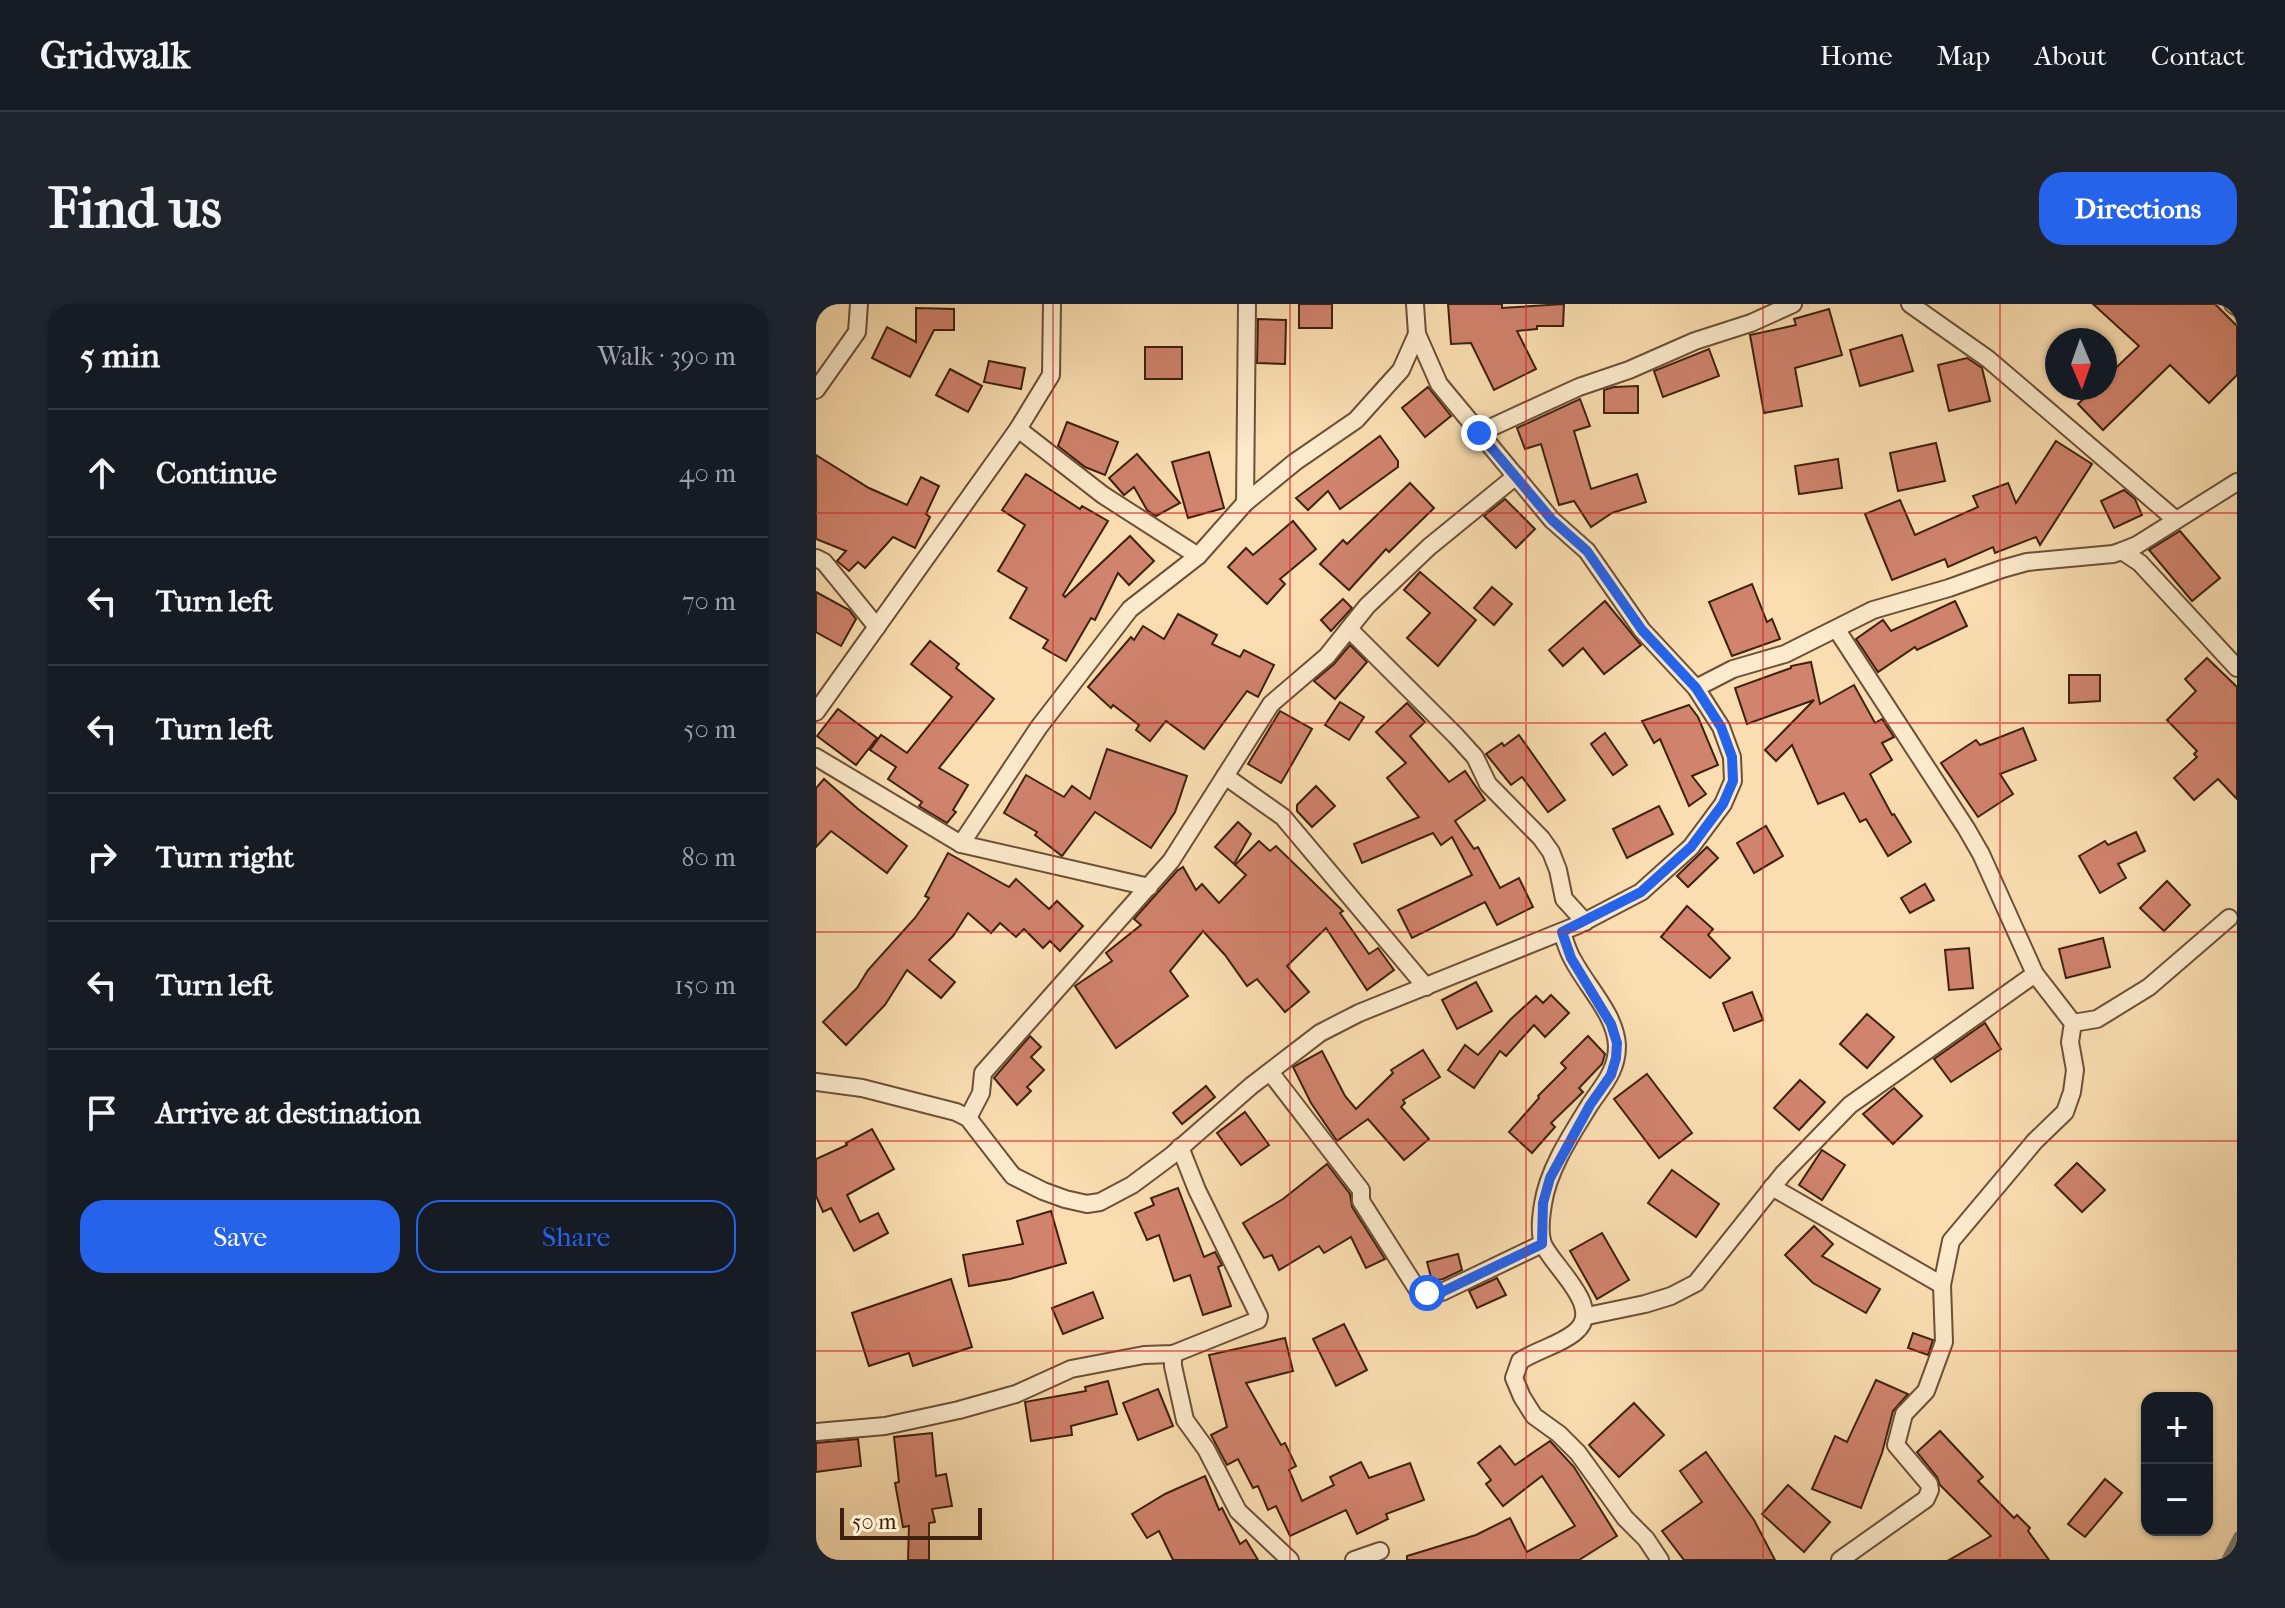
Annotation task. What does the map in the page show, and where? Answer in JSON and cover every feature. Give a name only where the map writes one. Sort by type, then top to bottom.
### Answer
[{"type":"street","points":[[816,390],[857,332],[859,304]]},
{"type":"street","points":[[816,712],[1018,429],[1051,375],[1052,304]]},
{"type":"street","points":[[1245,503],[1247,304]]},
{"type":"street","points":[[816,1082],[862,1088],[925,1103],[968,1118],[1013,1176],[1043,1191],[1087,1204],[1100,1202],[1132,1185],[1320,1033],[1359,1013],[1585,922],[1641,892],[1691,847],[1723,804],[1733,781],[1732,757],[1721,727],[1696,688],[1642,630],[1587,551],[1552,520],[1439,384],[1417,334],[1415,304]]},
{"type":"street","points":[[1479,433],[1579,387],[1629,370],[1695,341],[1751,323],[1793,304]]},
{"type":"street","points":[[1910,304],[1988,359],[2176,520]]},
{"type":"street","points":[[961,844],[1039,727],[1130,609],[1198,556],[1245,503],[1295,462],[1356,420],[1401,370],[1417,334]]},
{"type":"street","points":[[1018,429],[1103,495],[1198,556]]},
{"type":"street","points":[[968,1118],[981,1093],[983,1073],[1171,861],[1271,704],[1305,677],[1367,606],[1429,547],[1516,476]]},
{"type":"street","points":[[1696,688],[1733,669],[1785,654],[1873,610],[2027,562],[2122,551],[2137,545],[2237,482]]},
{"type":"street","points":[[2122,551],[2140,563],[2237,668]]},
{"type":"street","points":[[816,558],[824,562],[877,627]]},
{"type":"street","points":[[1349,629],[1456,736],[1475,757],[1488,784],[1541,838],[1558,870],[1564,899],[1585,922]]},
{"type":"street","points":[[1837,630],[1981,854],[2035,974],[2073,1023],[2070,1042],[2075,1070],[2065,1112],[2035,1141],[1951,1241],[1942,1285],[1944,1342],[1926,1391],[1904,1414],[1896,1445],[1929,1484],[1926,1499],[1840,1560]]},
{"type":"street","points":[[816,757],[961,844],[1149,887]]},
{"type":"street","points":[[1225,776],[1283,817],[1426,987]]},
{"type":"street","points":[[2073,1023],[2097,1019],[2149,987],[2229,918]]},
{"type":"street","points":[[1562,932],[1571,958],[1611,1024],[1617,1043],[1616,1058],[1611,1075],[1590,1105],[1550,1178],[1543,1203],[1542,1244],[1584,1304],[1587,1316],[1573,1334],[1520,1361],[1514,1378],[1534,1416],[1578,1453],[1660,1560]]},
{"type":"street","points":[[1587,1316],[1645,1304],[1671,1296],[1696,1283],[1772,1187],[1850,1105],[2035,974]]},
{"type":"street","points":[[1270,1072],[1361,1190],[1361,1201],[1419,1292],[1442,1292],[1542,1244]]},
{"type":"street","points":[[816,1432],[885,1426],[959,1410],[1016,1394],[1071,1369],[1144,1355],[1173,1354],[1252,1324],[1259,1316],[1197,1190],[1180,1147]]},
{"type":"street","points":[[1772,1187],[1942,1285]]},
{"type":"street","points":[[1173,1354],[1185,1420],[1206,1449],[1238,1511],[1288,1559]]},
{"type":"street","points":[[1854,1549],[1869,1560]]},
{"type":"street","points":[[1354,1560],[1380,1551]]},
{"type":"building","points":[[1299,304],[1332,304],[1332,328],[1299,328]]},
{"type":"building","points":[[1448,304],[1502,304],[1502,308],[1564,304],[1563,326],[1537,326],[1537,329],[1517,331],[1536,369],[1494,390],[1471,343],[1451,344]]},
{"type":"building","points":[[2093,304],[2215,304],[2237,326],[2237,375],[2209,403],[2170,365],[2103,430],[2078,404],[2082,400],[2117,400],[2117,367],[2139,346]]},
{"type":"building","points":[[916,308],[954,309],[954,330],[934,330],[910,377],[872,358],[887,327],[916,342]]},
{"type":"building","points":[[1829,309],[1842,355],[1795,368],[1802,406],[1764,413],[1750,335],[1796,325],[1794,319]]},
{"type":"building","points":[[1258,319],[1286,320],[1285,364],[1257,363]]},
{"type":"building","points":[[1902,335],[1913,371],[1860,386],[1850,350]]},
{"type":"building","points":[[1145,347],[1182,347],[1182,379],[1145,379]]},
{"type":"building","points":[[1709,349],[1719,376],[1663,397],[1654,371]]},
{"type":"building","points":[[1967,358],[1982,368],[1990,401],[1949,411],[1938,365]]},
{"type":"building","points":[[989,361],[1025,368],[1021,389],[984,382]]},
{"type":"building","points":[[950,369],[982,386],[968,412],[936,395]]},
{"type":"building","points":[[1638,386],[1638,413],[1604,413],[1604,390]]},
{"type":"building","points":[[1428,387],[1451,416],[1425,437],[1402,408]]},
{"type":"building","points":[[1580,399],[1590,426],[1574,431],[1591,489],[1637,474],[1646,502],[1612,513],[1591,527],[1574,501],[1559,505],[1541,444],[1525,449],[1517,428]]},
{"type":"building","points":[[1067,422],[1118,442],[1105,475],[1085,467],[1058,446]]},
{"type":"building","points":[[1380,436],[1398,461],[1398,467],[1340,509],[1328,491],[1308,510],[1296,498]]},
{"type":"building","points":[[2056,441],[2092,464],[2040,545],[2036,537],[1995,553],[1993,547],[1948,567],[1945,559],[1892,580],[1865,514],[1900,500],[1915,535],[1978,507],[1973,496],[2008,483],[2016,503]]},
{"type":"building","points":[[1936,443],[1945,481],[1898,491],[1890,453]]},
{"type":"building","points":[[1209,452],[1224,508],[1188,518],[1172,462]]},
{"type":"building","points":[[1137,454],[1180,503],[1156,516],[1147,510],[1134,487],[1124,495],[1109,478]]},
{"type":"building","points":[[816,455],[869,488],[907,505],[921,477],[939,486],[926,514],[930,517],[915,548],[893,537],[865,568],[858,562],[849,571],[837,561],[846,551],[816,539]]},
{"type":"building","points":[[1838,459],[1842,488],[1799,494],[1795,466]]},
{"type":"building","points":[[1026,474],[1080,509],[1082,506],[1108,521],[1063,595],[1065,597],[1130,536],[1154,561],[1129,585],[1118,573],[1095,620],[1091,618],[1066,661],[1043,648],[1048,640],[1010,618],[1027,588],[998,571],[1025,525],[1002,510]]},
{"type":"building","points":[[1410,483],[1434,508],[1389,552],[1386,549],[1349,590],[1320,564],[1343,540],[1347,544]]},
{"type":"building","points":[[2124,490],[2135,499],[2142,515],[2114,528],[2101,501]]},
{"type":"building","points":[[1505,499],[1535,529],[1516,548],[1484,516]]},
{"type":"building","points":[[1293,521],[1316,549],[1280,579],[1285,584],[1267,604],[1228,567],[1246,548],[1253,555]]},
{"type":"building","points":[[2180,531],[2220,578],[2192,601],[2149,550]]},
{"type":"building","points":[[1420,572],[1476,620],[1438,666],[1407,638],[1430,613],[1404,590]]},
{"type":"building","points":[[1752,584],[1767,622],[1772,619],[1780,639],[1732,656],[1709,602]]},
{"type":"building","points":[[1492,587],[1512,604],[1494,625],[1474,608]]},
{"type":"building","points":[[816,592],[849,610],[856,619],[841,646],[816,632]]},
{"type":"building","points":[[1343,599],[1352,608],[1331,631],[1321,620]]},
{"type":"building","points":[[1605,601],[1641,645],[1604,674],[1583,648],[1563,666],[1549,650]]},
{"type":"building","points":[[1955,601],[1967,626],[1917,650],[1915,647],[1878,672],[1856,639],[1883,620],[1891,631]]},
{"type":"building","points":[[1178,614],[1217,635],[1212,644],[1240,657],[1244,650],[1274,665],[1258,697],[1247,691],[1204,749],[1166,721],[1150,741],[1136,730],[1139,725],[1113,705],[1111,708],[1088,687],[1131,637],[1134,640],[1143,626],[1164,639]]},
{"type":"building","points":[[930,641],[959,664],[956,668],[994,699],[939,768],[968,785],[953,810],[956,812],[947,823],[919,806],[922,802],[888,779],[896,767],[870,750],[881,735],[907,753],[952,697],[911,664]]},
{"type":"building","points":[[1350,645],[1367,662],[1335,699],[1314,681]]},
{"type":"building","points":[[2207,658],[2237,687],[2237,799],[2218,779],[2194,800],[2174,778],[2197,757],[2194,754],[2197,751],[2167,720],[2196,691],[2185,679]]},
{"type":"building","points":[[1811,662],[1820,704],[1854,685],[1875,723],[1882,719],[1894,737],[1882,743],[1892,760],[1870,774],[1911,842],[1888,856],[1866,819],[1860,822],[1844,793],[1818,804],[1792,745],[1776,761],[1765,750],[1814,700],[1747,724],[1735,688],[1791,666]]},
{"type":"building","points":[[2069,675],[2100,675],[2100,701],[2069,703]]},
{"type":"building","points":[[1340,702],[1364,717],[1349,740],[1325,725]]},
{"type":"building","points":[[1407,703],[1425,722],[1410,736],[1449,782],[1465,771],[1485,800],[1455,821],[1474,849],[1478,847],[1500,888],[1519,878],[1533,907],[1497,925],[1485,902],[1412,938],[1398,910],[1472,875],[1452,837],[1441,845],[1433,833],[1362,863],[1354,844],[1419,817],[1387,778],[1406,763],[1376,732]]},
{"type":"building","points":[[1689,705],[1698,717],[1718,765],[1692,776],[1706,794],[1689,806],[1660,739],[1654,743],[1642,721]]},
{"type":"building","points":[[838,709],[877,738],[856,765],[817,736]]},
{"type":"building","points":[[1280,711],[1312,729],[1281,783],[1248,764]]},
{"type":"building","points":[[2023,728],[2036,760],[2000,774],[2013,794],[1978,817],[1941,763],[1976,740],[1980,745]]},
{"type":"building","points":[[1605,733],[1627,765],[1613,775],[1591,744]]},
{"type":"building","points":[[1519,735],[1565,800],[1548,812],[1522,777],[1511,785],[1486,754]]},
{"type":"building","points":[[1107,749],[1187,776],[1175,812],[1151,848],[1095,812],[1062,856],[1035,835],[1037,832],[1004,813],[1026,775],[1064,797],[1072,786],[1090,799]]},
{"type":"building","points":[[824,779],[907,846],[887,873],[831,831],[816,847],[816,788]]},
{"type":"building","points":[[1316,786],[1335,806],[1312,827],[1297,811],[1297,805]]},
{"type":"building","points":[[1659,806],[1673,834],[1627,858],[1613,829]]},
{"type":"building","points":[[1238,822],[1251,834],[1234,864],[1215,847]]},
{"type":"building","points":[[1766,826],[1783,856],[1754,873],[1737,843]]},
{"type":"building","points":[[2136,832],[2145,851],[2118,864],[2126,878],[2100,893],[2079,856],[2105,841],[2108,845]]},
{"type":"building","points":[[1259,841],[1270,851],[1276,846],[1343,911],[1340,913],[1369,954],[1378,948],[1394,970],[1367,990],[1326,928],[1287,966],[1309,992],[1285,1012],[1257,979],[1247,986],[1203,931],[1170,971],[1188,996],[1116,1048],[1075,986],[1112,961],[1106,953],[1141,925],[1134,919],[1177,871],[1183,867],[1196,890],[1202,884],[1219,903],[1246,875],[1235,865]]},
{"type":"building","points":[[1707,847],[1718,858],[1688,887],[1677,876]]},
{"type":"building","points":[[948,853],[1009,887],[1016,879],[1049,909],[1057,901],[1083,926],[1060,951],[1050,941],[1043,948],[1024,929],[1016,937],[1000,923],[991,933],[968,913],[953,936],[929,960],[955,982],[941,998],[907,970],[885,1005],[846,1045],[823,1022],[857,988],[868,970],[915,918],[929,898],[925,896]]},
{"type":"building","points":[[2167,881],[2190,905],[2164,931],[2140,908]]},
{"type":"building","points":[[1925,884],[1934,900],[1910,913],[1901,898]]},
{"type":"building","points":[[1687,906],[1713,929],[1708,935],[1730,958],[1710,978],[1661,937]]},
{"type":"building","points":[[2103,938],[2110,967],[2066,978],[2059,949]]},
{"type":"building","points":[[1969,948],[1973,988],[1949,990],[1945,950]]},
{"type":"building","points":[[1476,982],[1492,1011],[1457,1029],[1442,1000]]},
{"type":"building","points":[[1752,992],[1763,1020],[1734,1031],[1723,1003]]},
{"type":"building","points":[[1551,995],[1569,1013],[1545,1037],[1534,1025],[1506,1056],[1500,1051],[1474,1088],[1448,1070],[1465,1045],[1478,1055],[1536,996],[1543,1003]]},
{"type":"building","points":[[1867,1014],[1894,1037],[1867,1068],[1840,1044]]},
{"type":"building","points":[[1985,1023],[2001,1049],[1951,1082],[1934,1059]]},
{"type":"building","points":[[1030,1036],[1041,1047],[1031,1057],[1044,1070],[1027,1087],[1031,1091],[1017,1105],[994,1078]]},
{"type":"building","points":[[1588,1036],[1605,1054],[1602,1064],[1579,1088],[1583,1092],[1551,1123],[1555,1127],[1532,1153],[1509,1132],[1566,1068],[1561,1063]]},
{"type":"building","points":[[1423,1050],[1440,1077],[1403,1100],[1405,1103],[1401,1107],[1429,1139],[1404,1160],[1368,1119],[1337,1141],[1311,1103],[1293,1067],[1322,1051],[1345,1096],[1356,1109],[1393,1073],[1391,1070]]},
{"type":"building","points":[[1647,1074],[1692,1133],[1659,1158],[1614,1099]]},
{"type":"building","points":[[1800,1080],[1825,1102],[1799,1130],[1774,1108]]},
{"type":"building","points":[[1206,1086],[1215,1097],[1182,1124],[1173,1113]]},
{"type":"building","points":[[1894,1088],[1922,1116],[1893,1144],[1863,1114]]},
{"type":"building","points":[[1245,1112],[1269,1145],[1241,1165],[1217,1133]]},
{"type":"building","points":[[872,1129],[894,1169],[847,1195],[860,1222],[878,1213],[888,1233],[854,1251],[831,1208],[823,1212],[816,1196],[816,1159]]},
{"type":"building","points":[[1822,1150],[1845,1165],[1822,1200],[1799,1185]]},
{"type":"building","points":[[2077,1163],[2105,1190],[2082,1212],[2055,1185]]},
{"type":"building","points":[[1327,1164],[1350,1194],[1352,1207],[1385,1259],[1366,1268],[1351,1237],[1324,1253],[1319,1246],[1279,1270],[1272,1255],[1264,1258],[1243,1223],[1283,1199]]},
{"type":"building","points":[[1672,1170],[1719,1204],[1696,1237],[1648,1203]]},
{"type":"building","points":[[1178,1188],[1204,1257],[1215,1252],[1222,1265],[1218,1267],[1231,1306],[1203,1315],[1190,1275],[1174,1281],[1159,1235],[1147,1240],[1135,1213],[1154,1205],[1151,1198]]},
{"type":"building","points":[[1051,1211],[1066,1263],[1010,1279],[969,1286],[963,1255],[1023,1244],[1017,1221]]},
{"type":"building","points":[[1814,1226],[1833,1244],[1822,1256],[1880,1289],[1866,1313],[1813,1283],[1785,1255]]},
{"type":"building","points":[[1602,1233],[1629,1280],[1597,1299],[1570,1251]]},
{"type":"building","points":[[1458,1254],[1462,1270],[1432,1281],[1427,1262]]},
{"type":"building","points":[[1497,1278],[1506,1295],[1477,1308],[1469,1291]]},
{"type":"building","points":[[951,1279],[972,1347],[913,1366],[909,1353],[869,1366],[852,1313]]},
{"type":"building","points":[[1093,1292],[1103,1318],[1063,1334],[1052,1308]]},
{"type":"building","points":[[1344,1324],[1367,1370],[1336,1386],[1313,1339]]},
{"type":"building","points":[[1913,1333],[1933,1340],[1928,1355],[1908,1348]]},
{"type":"building","points":[[1285,1338],[1293,1371],[1246,1383],[1281,1445],[1285,1443],[1296,1466],[1289,1470],[1302,1501],[1334,1485],[1330,1477],[1361,1462],[1369,1478],[1410,1463],[1424,1500],[1386,1514],[1388,1519],[1357,1534],[1346,1510],[1290,1536],[1276,1506],[1268,1510],[1258,1486],[1253,1488],[1238,1459],[1227,1465],[1211,1435],[1227,1427],[1209,1355]]},
{"type":"building","points":[[1876,1380],[1908,1394],[1893,1411],[1882,1453],[1861,1508],[1812,1489],[1835,1436],[1847,1442]]},
{"type":"building","points":[[1108,1381],[1117,1414],[1071,1426],[1072,1435],[1031,1441],[1025,1402],[1086,1391],[1085,1387]]},
{"type":"building","points":[[1158,1389],[1173,1426],[1138,1440],[1123,1403]]},
{"type":"building","points":[[1634,1403],[1664,1435],[1619,1477],[1589,1445]]},
{"type":"building","points":[[1940,1431],[1983,1477],[1978,1481],[2014,1518],[2017,1515],[2030,1528],[2028,1531],[2049,1560],[1949,1560],[1991,1536],[1940,1485],[1917,1452]]},
{"type":"building","points":[[932,1433],[936,1476],[946,1474],[952,1506],[932,1509],[935,1522],[929,1523],[929,1560],[908,1560],[909,1526],[903,1527],[895,1483],[899,1482],[894,1437]]},
{"type":"building","points":[[858,1439],[861,1466],[816,1472],[816,1443]]},
{"type":"building","points":[[1550,1441],[1574,1467],[1617,1536],[1579,1560],[1407,1560],[1407,1556],[1476,1535],[1510,1518],[1527,1552],[1575,1526],[1542,1476],[1503,1506],[1486,1484],[1491,1480],[1478,1463],[1500,1446],[1515,1465]]},
{"type":"building","points":[[1706,1452],[1754,1520],[1775,1560],[1684,1560],[1662,1531],[1702,1502],[1680,1471]]},
{"type":"building","points":[[1205,1476],[1219,1510],[1222,1508],[1240,1544],[1246,1540],[1258,1560],[1173,1560],[1159,1531],[1147,1538],[1132,1514],[1165,1494]]},
{"type":"building","points":[[2105,1479],[2122,1493],[2085,1537],[2068,1524]]},
{"type":"building","points":[[1788,1485],[1830,1522],[1804,1552],[1762,1514]]},
{"type":"waterway","points":[[2224,1560],[2237,1535]]},
{"type":"route","points":[[1427,1293],[1442,1292],[1542,1244],[1543,1203],[1550,1178],[1590,1105],[1611,1075],[1617,1043],[1611,1024],[1571,958],[1562,932],[1641,892],[1691,847],[1723,804],[1733,781],[1732,757],[1721,727],[1696,688],[1642,630],[1587,551],[1552,520],[1479,433]]}]
